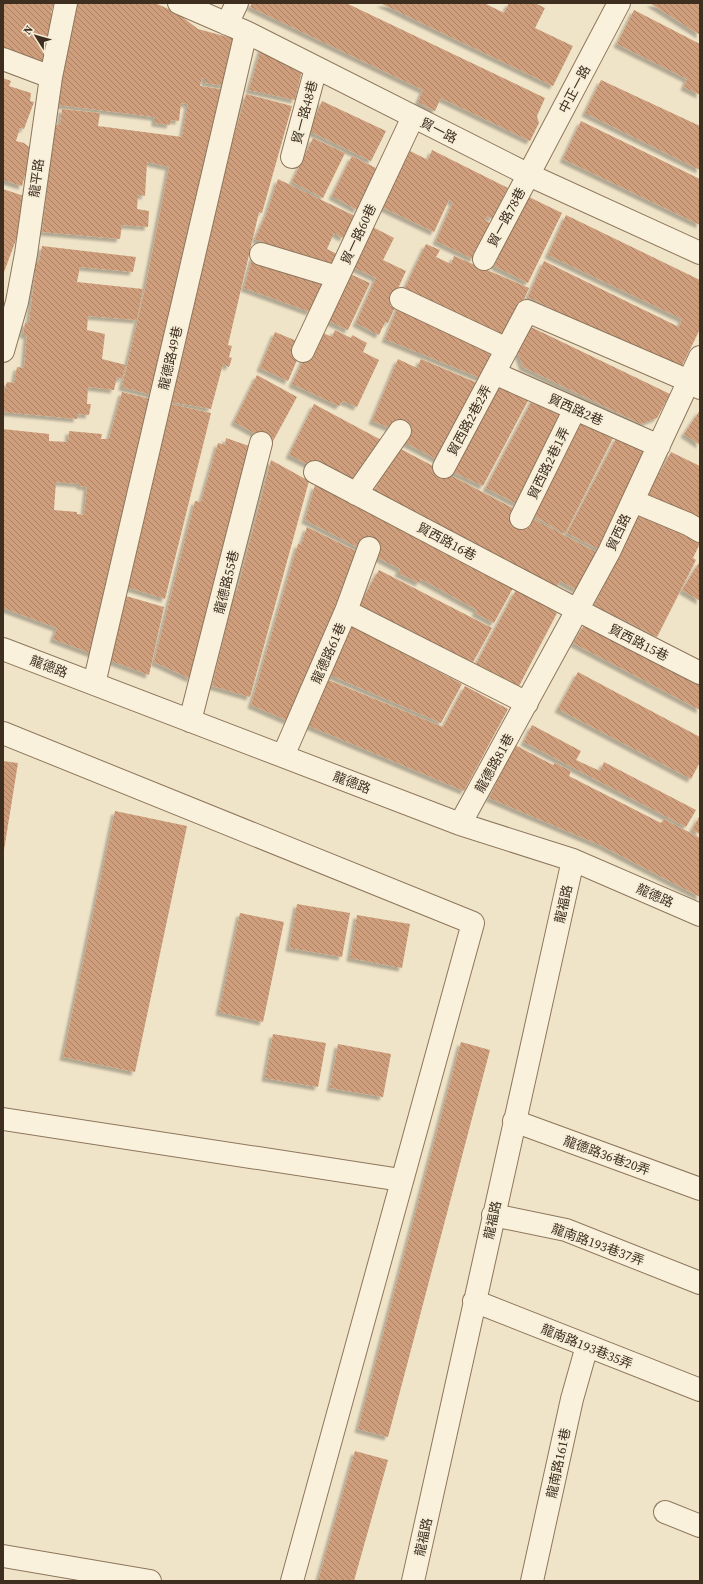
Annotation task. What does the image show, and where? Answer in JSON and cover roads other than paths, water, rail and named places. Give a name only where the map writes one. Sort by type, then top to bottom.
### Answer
[{"type":"street","name":"龍平路","points":[[3,351],[10,299],[26,254],[51,77],[66,3]]},
{"type":"street","name":"貿一路","points":[[179,3],[236,28],[529,175],[700,253]]},
{"type":"street","name":"龍德路49巷","points":[[94,684],[236,28],[237,3]]},
{"type":"street","name":"中正一路","points":[[529,175],[618,3]]},
{"type":"street","points":[[3,59],[51,77]]},
{"type":"street","name":"貿一路48巷","points":[[292,157],[316,68]]},
{"type":"street","name":"貿一路60巷","points":[[303,351],[414,117]]},
{"type":"street","name":"貿一路78巷","points":[[484,259],[529,175]]},
{"type":"street","points":[[261,254],[338,277]]},
{"type":"street","points":[[401,299],[507,349]]},
{"type":"street","name":"貿西路2巷2弄","points":[[444,467],[527,311],[694,384]]},
{"type":"street","name":"貿西路","points":[[527,703],[609,552],[659,446],[694,384],[700,357]]},
{"type":"street","name":"貿西路2巷","points":[[494,373],[659,446]]},
{"type":"street","name":"貿西路2巷1弄","points":[[521,518],[575,409]]},
{"type":"street","points":[[356,494],[400,431]]},
{"type":"street","name":"龍德路55巷","points":[[190,720],[261,443]]},
{"type":"street","name":"貿西路16巷","points":[[315,472],[578,611]]},
{"type":"street","points":[[633,501],[688,524],[700,531]]},
{"type":"street","name":"龍德路61巷","points":[[283,756],[346,611],[369,548]]},
{"type":"street","points":[[346,611],[527,703]]},
{"type":"street","name":"貿西路15巷","points":[[578,611],[700,673]]},
{"type":"street","name":"龍德路","points":[[3,649],[460,824],[573,860],[700,915]]},
{"type":"street","name":"龍德路81巷","points":[[460,824],[527,703]]},
{"type":"street","points":[[3,733],[473,923],[401,1180],[292,1581]]},
{"type":"street","name":"龍福路","points":[[413,1581],[493,1214],[573,860]]},
{"type":"street","points":[[3,1118],[401,1180]]},
{"type":"street","name":"龍德路36巷20弄","points":[[514,1121],[700,1189]]},
{"type":"street","name":"龍南路193巷37弄","points":[[493,1214],[566,1230],[700,1283]]},
{"type":"street","name":"龍南路193巷35弄","points":[[474,1301],[700,1390]]},
{"type":"street","name":"龍南路161巷","points":[[532,1581],[572,1399],[587,1346]]},
{"type":"street","points":[[665,1512],[700,1526]]},
{"type":"street","points":[[3,1556],[150,1581]]}]
